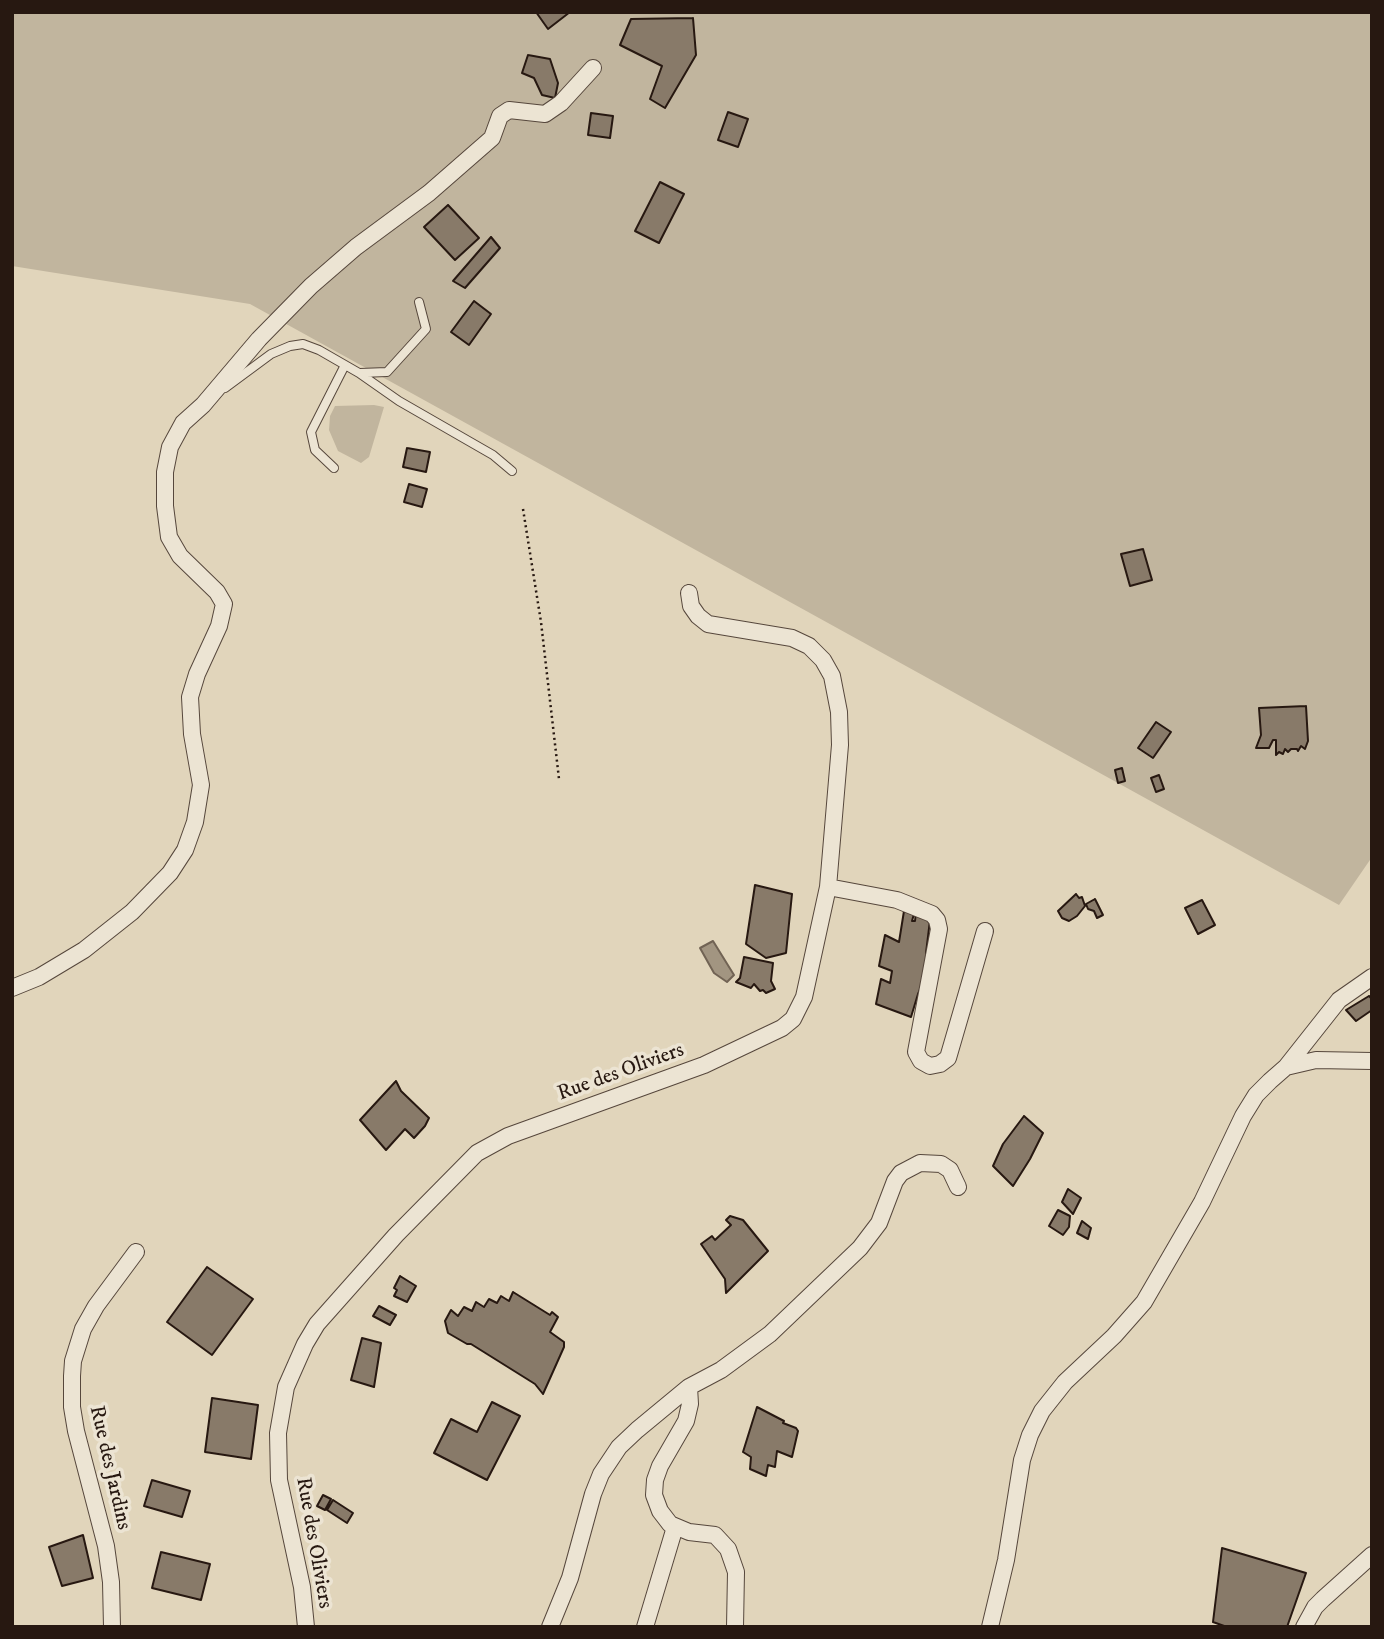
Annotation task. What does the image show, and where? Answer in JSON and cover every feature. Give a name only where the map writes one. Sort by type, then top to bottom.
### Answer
[{"type":"street","points":[[12,988],[39,977],[84,950],[132,912],[170,873],[185,849],[195,822],[201,785],[192,734],[190,696],[219,626],[224,604],[217,592],[180,556],[169,537],[164,472],[170,447],[183,423],[203,405],[259,338],[311,286],[492,138],[500,116],[509,110],[545,114],[561,103],[593,68]]},
{"type":"street","name":"Rue des Oliviers","points":[[306,1627],[302,1587],[279,1480],[278,1433],[286,1387],[299,1354],[317,1324],[396,1235],[477,1153],[508,1136],[704,1065],[782,1028],[793,1019],[804,997],[828,887],[840,745],[839,712],[832,676],[816,653],[792,638],[708,624],[691,606],[689,593]]},
{"type":"street","points":[[828,887],[897,900],[932,914],[937,920],[939,929],[916,1052],[921,1061],[930,1066],[940,1065],[948,1058],[985,931]]},
{"type":"street","points":[[990,1627],[1006,1560],[1023,1460],[1030,1435],[1042,1411],[1065,1382],[1114,1336],[1144,1302],[1202,1202],[1243,1116],[1256,1095],[1286,1067],[1339,1000],[1372,977]]},
{"type":"street","points":[[1286,1067],[1316,1060],[1372,1061]]},
{"type":"street","points":[[550,1627],[570,1578],[582,1529],[601,1474],[619,1447],[690,1387],[721,1370],[770,1334],[860,1248],[879,1223],[895,1181],[901,1173],[920,1163],[941,1164],[950,1170],[958,1187]]},
{"type":"street","name":"Rue des Jardins","points":[[112,1627],[111,1582],[106,1546],[76,1431],[72,1407],[72,1376],[73,1362],[83,1329],[96,1306],[136,1252]]},
{"type":"street","points":[[690,1387],[686,1421],[665,1456],[653,1488],[660,1511],[670,1524],[689,1532],[715,1535],[729,1549],[736,1572],[735,1627]]},
{"type":"street","points":[[645,1627],[675,1527]]},
{"type":"street","points":[[1304,1627],[1315,1607],[1372,1555]]},
{"type":"lane","points":[[359,373],[387,372],[426,329],[419,302]]},
{"type":"lane","points":[[203,405],[271,354],[289,346],[303,344],[359,373],[399,401],[493,454],[512,471]]},
{"type":"lane","points":[[334,468],[315,450],[311,432],[345,365]]},
{"type":"path","points":[[523,509],[541,622],[559,779]]},
{"type":"shaded area","points":[[12,12],[1372,12],[1372,857],[1339,905],[250,304],[12,266]]},
{"type":"shaded area","points":[[335,406],[384,407],[369,457],[361,463],[338,451],[329,430],[330,416]]},
{"type":"shaded area","points":[[713,941],[734,975],[727,982],[714,973],[700,948]]},
{"type":"building","points":[[536,12],[570,12],[548,29]]},
{"type":"building","points":[[693,18],[696,55],[665,108],[650,99],[662,66],[620,45],[631,19]]},
{"type":"building","points":[[528,55],[550,59],[558,83],[555,98],[542,95],[534,78],[522,73]]},
{"type":"building","points":[[728,112],[748,119],[738,147],[718,140]]},
{"type":"building","points":[[591,113],[613,116],[610,138],[588,135]]},
{"type":"building","points":[[660,182],[684,194],[659,243],[635,231]]},
{"type":"building","points":[[448,205],[479,238],[455,260],[424,227]]},
{"type":"building","points":[[491,237],[500,248],[465,288],[453,281]]},
{"type":"building","points":[[474,301],[491,314],[469,345],[451,332]]},
{"type":"building","points":[[407,448],[430,452],[426,472],[403,467]]},
{"type":"building","points":[[409,484],[427,489],[422,507],[404,502]]},
{"type":"building","points":[[1143,549],[1152,580],[1130,586],[1121,554]]},
{"type":"building","points":[[1306,706],[1308,741],[1305,749],[1301,746],[1298,751],[1291,749],[1288,752],[1285,749],[1283,754],[1279,752],[1276,755],[1276,740],[1273,740],[1269,748],[1256,748],[1261,735],[1259,708]]},
{"type":"building","points":[[1156,722],[1171,732],[1153,758],[1138,748]]},
{"type":"building","points":[[1122,768],[1125,781],[1118,783],[1115,770]]},
{"type":"building","points":[[1159,775],[1164,789],[1156,792],[1151,778]]},
{"type":"building","points":[[755,885],[792,894],[786,953],[766,958],[746,944]]},
{"type":"building","points":[[1076,894],[1079,898],[1082,897],[1085,906],[1069,921],[1062,918],[1058,911]]},
{"type":"building","points":[[1095,899],[1103,915],[1097,918],[1086,904]]},
{"type":"building","points":[[1202,900],[1215,925],[1198,934],[1185,908]]},
{"type":"building","points":[[904,911],[914,914],[912,921],[915,921],[916,912],[930,920],[926,953],[929,956],[911,1017],[876,1004],[881,979],[890,983],[892,971],[879,966],[885,935],[899,942]]},
{"type":"building","points":[[744,957],[773,963],[771,981],[775,989],[766,993],[754,984],[751,988],[736,982],[740,978]]},
{"type":"building","points":[[1369,996],[1372,999],[1372,1010],[1356,1021],[1346,1010]]},
{"type":"building","points":[[396,1081],[401,1091],[429,1118],[414,1138],[405,1129],[386,1150],[360,1120]]},
{"type":"building","points":[[1024,1116],[1043,1133],[1013,1186],[993,1166],[1003,1144]]},
{"type":"building","points":[[1068,1189],[1081,1198],[1073,1214],[1062,1202]]},
{"type":"building","points":[[1058,1210],[1070,1216],[1069,1227],[1063,1235],[1049,1226]]},
{"type":"building","points":[[730,1216],[743,1220],[768,1251],[726,1293],[725,1279],[701,1244],[712,1236],[715,1240],[731,1225],[726,1220]]},
{"type":"building","points":[[1082,1221],[1091,1228],[1088,1239],[1077,1233]]},
{"type":"building","points":[[207,1267],[253,1299],[212,1355],[167,1322]]},
{"type":"building","points":[[400,1276],[416,1286],[407,1302],[394,1296],[397,1290],[394,1288]]},
{"type":"building","points":[[513,1292],[550,1315],[552,1312],[558,1317],[550,1332],[564,1342],[564,1347],[543,1394],[535,1384],[471,1344],[448,1333],[445,1321],[451,1310],[458,1316],[464,1307],[472,1311],[476,1302],[484,1307],[489,1299],[497,1303],[501,1296],[509,1301]]},
{"type":"building","points":[[379,1306],[396,1315],[390,1325],[373,1316]]},
{"type":"building","points":[[362,1338],[381,1343],[374,1387],[351,1380]]},
{"type":"building","points":[[212,1398],[258,1405],[251,1459],[205,1452]]},
{"type":"building","points":[[492,1402],[520,1416],[487,1480],[434,1453],[451,1419],[477,1432]]},
{"type":"building","points":[[757,1407],[798,1431],[792,1457],[777,1451],[775,1467],[768,1465],[766,1476],[750,1469],[751,1457],[743,1452]]},
{"type":"building","points":[[152,1480],[190,1491],[182,1517],[144,1506]]},
{"type":"building","points":[[323,1495],[331,1499],[325,1510],[317,1506]]},
{"type":"building","points":[[333,1500],[353,1513],[347,1523],[327,1510]]},
{"type":"building","points":[[83,1535],[93,1578],[62,1586],[49,1547]]},
{"type":"building","points":[[1222,1548],[1306,1573],[1287,1627],[1227,1627],[1213,1622]]},
{"type":"building","points":[[161,1552],[210,1564],[201,1600],[152,1588]]}]
